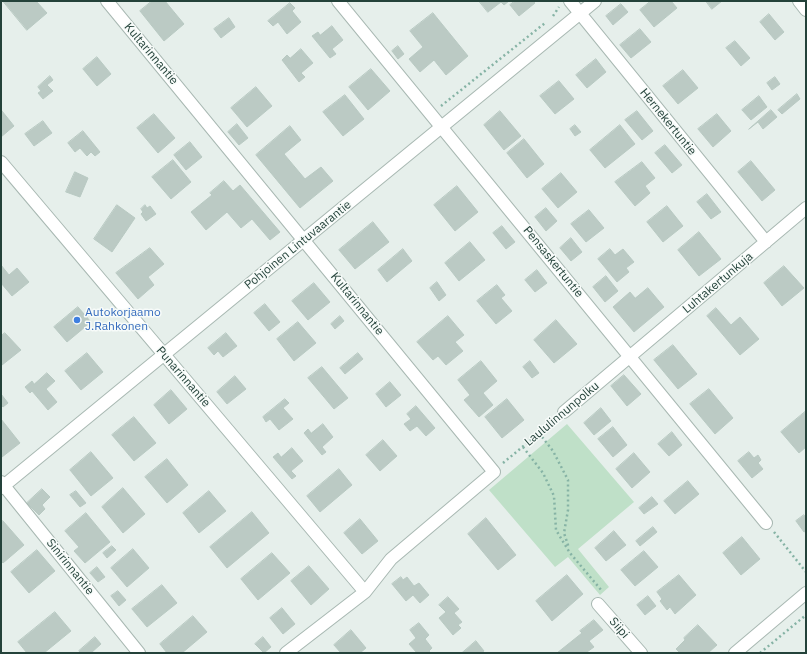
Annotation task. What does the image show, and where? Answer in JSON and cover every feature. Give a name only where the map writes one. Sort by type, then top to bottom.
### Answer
[{"type":"street","name":"Kultarinnantie","points":[[107,1],[494,472]]},
{"type":"street","name":"Pensaskertuntie","points":[[338,1],[766,523]]},
{"type":"street","name":"Hernekertuntie","points":[[570,1],[766,242]]},
{"type":"street","name":"Pohjoinen Lintuvaarantie","points":[[2,485],[164,355],[595,1]]},
{"type":"street","points":[[799,1],[806,10]]},
{"type":"street","name":"Punarinnantie","points":[[1,162],[365,592]]},
{"type":"street","name":"Luhtakertunkuja","points":[[631,357],[806,208]]},
{"type":"street","name":"Laululinnunpolku","points":[[564,412],[631,357]]},
{"type":"street","points":[[286,653],[365,592],[391,559],[494,472]]},
{"type":"street","name":"Sinirinnantie","points":[[2,485],[139,653]]},
{"type":"street","points":[[735,653],[806,593]]},
{"type":"street","name":"Siipi","points":[[602,600],[641,653]]},
{"type":"path","name":"Laululinnunpolku","points":[[494,472],[564,412]]},
{"type":"path","points":[[539,433],[553,451],[568,480],[568,510],[564,532],[570,553]]},
{"type":"path","points":[[523,447],[543,473],[554,496],[556,530],[602,600]]},
{"type":"path","points":[[766,523],[806,572]]},
{"type":"path","points":[[760,653],[806,615]]},
{"type":"green space","points":[[567,424],[634,502],[578,549],[609,587],[600,595],[568,557],[555,567],[489,490]]},
{"type":"building","points":[[3,1],[36,1],[47,13],[27,30]]},
{"type":"building","points":[[152,1],[165,1],[184,24],[164,41],[140,11]]},
{"type":"building","points":[[479,1],[509,1],[504,5],[501,2],[488,12]]},
{"type":"building","points":[[515,1],[533,1],[535,3],[519,16],[510,5]]},
{"type":"building","points":[[651,1],[671,1],[677,8],[654,27],[640,10]]},
{"type":"building","points":[[706,1],[722,1],[712,9]]},
{"type":"building","points":[[290,3],[295,8],[292,11],[301,22],[287,34],[278,22],[273,26],[268,21]]},
{"type":"building","points":[[621,4],[628,12],[613,25],[606,16]]},
{"type":"building","points":[[433,13],[468,56],[446,75],[434,60],[420,72],[409,59],[423,47],[410,31]]},
{"type":"building","points":[[769,14],[784,32],[775,40],[760,22]]},
{"type":"building","points":[[229,18],[235,27],[221,38],[214,29]]},
{"type":"building","points":[[332,26],[343,40],[332,49],[336,54],[330,58],[312,36],[318,32],[320,35]]},
{"type":"building","points":[[640,29],[651,42],[631,58],[620,45]]},
{"type":"building","points":[[735,41],[750,58],[741,66],[726,48]]},
{"type":"building","points":[[398,46],[404,54],[398,59],[392,51]]},
{"type":"building","points":[[301,49],[313,63],[301,73],[305,77],[299,82],[282,60],[287,55],[290,58]]},
{"type":"building","points":[[97,57],[111,74],[97,86],[83,69]]},
{"type":"building","points":[[596,59],[606,72],[587,88],[576,75]]},
{"type":"building","points":[[371,69],[390,91],[368,110],[349,87]]},
{"type":"building","points":[[683,70],[698,88],[678,104],[663,86]]},
{"type":"building","points":[[50,76],[53,80],[47,85],[53,91],[43,99],[38,93],[41,91],[38,87]]},
{"type":"building","points":[[775,77],[780,84],[772,90],[767,83]]},
{"type":"building","points":[[559,81],[574,99],[555,114],[540,96]]},
{"type":"building","points":[[256,87],[272,106],[247,127],[231,108]]},
{"type":"building","points":[[797,94],[800,99],[782,114],[778,110]]},
{"type":"building","points":[[345,95],[364,119],[343,136],[323,112]]},
{"type":"building","points":[[759,96],[767,107],[751,120],[742,110]]},
{"type":"building","points":[[771,110],[777,117],[763,129],[758,122],[749,129]]},
{"type":"building","points":[[2,111],[14,126],[1,137],[1,112]]},
{"type":"building","points":[[500,111],[521,136],[504,150],[484,125]]},
{"type":"building","points":[[637,111],[653,131],[642,140],[625,120]]},
{"type":"building","points":[[154,114],[175,138],[158,153],[137,128]]},
{"type":"building","points":[[717,114],[731,131],[713,147],[698,129]]},
{"type":"building","points":[[43,121],[52,133],[34,146],[25,134]]},
{"type":"building","points":[[237,124],[248,138],[239,145],[228,132]]},
{"type":"building","points":[[575,125],[581,132],[575,136],[570,129]]},
{"type":"building","points":[[620,125],[635,144],[605,168],[590,150]]},
{"type":"building","points":[[290,126],[301,140],[284,154],[305,179],[321,167],[333,181],[300,208],[256,155]]},
{"type":"building","points":[[83,131],[100,152],[95,156],[91,152],[87,156],[80,148],[75,152],[68,143]]},
{"type":"building","points":[[524,139],[544,164],[527,178],[507,153]]},
{"type":"building","points":[[190,142],[202,157],[186,170],[174,155]]},
{"type":"building","points":[[665,145],[682,165],[672,173],[655,153]]},
{"type":"building","points":[[173,160],[191,182],[171,199],[152,177]]},
{"type":"building","points":[[751,161],[775,190],[762,201],[738,172]]},
{"type":"building","points":[[642,162],[655,178],[645,186],[650,193],[635,206],[615,182]]},
{"type":"building","points":[[75,172],[88,178],[80,197],[66,192]]},
{"type":"building","points":[[561,173],[577,192],[558,208],[542,189]]},
{"type":"building","points":[[224,181],[233,191],[240,185],[280,232],[270,240],[252,219],[241,228],[227,212],[206,230],[191,212],[212,195],[210,193]]},
{"type":"building","points":[[457,186],[478,212],[455,231],[434,205]]},
{"type":"building","points":[[707,194],[721,212],[711,219],[697,202]]},
{"type":"building","points":[[117,205],[135,218],[112,252],[94,239]]},
{"type":"building","points":[[145,205],[147,208],[150,206],[156,214],[146,221],[141,214],[143,212],[141,209]]},
{"type":"building","points":[[667,206],[683,226],[663,242],[647,222]]},
{"type":"building","points":[[546,208],[557,221],[546,231],[535,217]]},
{"type":"building","points":[[589,210],[604,228],[586,242],[571,224]]},
{"type":"building","points":[[373,222],[389,242],[355,269],[339,250]]},
{"type":"building","points":[[502,226],[515,242],[506,249],[493,233]]},
{"type":"building","points":[[699,232],[721,259],[699,276],[678,250]]},
{"type":"building","points":[[571,238],[582,252],[571,261],[560,248]]},
{"type":"building","points":[[470,242],[485,260],[459,281],[445,263]]},
{"type":"building","points":[[150,248],[164,264],[148,277],[154,285],[138,299],[116,273]]},
{"type":"building","points":[[403,249],[412,261],[387,282],[378,270]]},
{"type":"building","points":[[610,249],[615,255],[623,249],[634,262],[626,268],[629,272],[617,282],[598,259]]},
{"type":"building","points":[[1,265],[9,275],[17,268],[29,282],[12,296],[1,283]]},
{"type":"building","points":[[784,266],[804,288],[782,306],[764,283]]},
{"type":"building","points":[[537,270],[547,283],[535,292],[525,280]]},
{"type":"building","points":[[606,276],[618,291],[605,302],[593,287]]},
{"type":"building","points":[[437,282],[446,295],[439,301],[430,288]]},
{"type":"building","points":[[314,283],[330,302],[308,320],[292,301]]},
{"type":"building","points":[[497,285],[505,295],[501,298],[512,311],[496,324],[477,301]]},
{"type":"building","points":[[648,288],[664,307],[634,332],[613,307],[630,292],[635,298]]},
{"type":"building","points":[[265,304],[280,322],[269,331],[254,313]]},
{"type":"building","points":[[78,307],[91,322],[67,342],[54,327]]},
{"type":"building","points":[[716,308],[731,325],[740,317],[759,339],[740,355],[707,316]]},
{"type":"building","points":[[340,316],[344,321],[335,329],[331,324]]},
{"type":"building","points":[[448,316],[464,335],[455,342],[463,351],[446,365],[438,356],[433,360],[417,342]]},
{"type":"building","points":[[556,320],[577,344],[554,363],[534,340]]},
{"type":"building","points":[[298,322],[316,343],[294,361],[277,339]]},
{"type":"building","points":[[5,333],[21,350],[2,365],[1,336]]},
{"type":"building","points":[[226,333],[237,346],[223,357],[218,351],[214,355],[208,348]]},
{"type":"building","points":[[673,345],[697,374],[678,389],[654,360]]},
{"type":"building","points":[[87,353],[103,372],[81,390],[65,371]]},
{"type":"building","points":[[358,353],[363,359],[345,374],[340,368]]},
{"type":"building","points":[[481,361],[497,381],[483,393],[493,405],[479,417],[464,400],[470,395],[458,380]]},
{"type":"building","points":[[530,361],[539,373],[532,378],[523,367]]},
{"type":"building","points":[[322,367],[348,398],[334,409],[308,378]]},
{"type":"building","points":[[47,373],[55,381],[46,389],[57,402],[48,410],[32,391],[30,393],[25,387],[32,381],[34,384]]},
{"type":"building","points":[[624,375],[641,394],[627,406],[611,386]]},
{"type":"building","points":[[235,376],[246,389],[227,404],[217,392]]},
{"type":"building","points":[[390,382],[401,395],[386,407],[376,394]]},
{"type":"building","points":[[709,389],[733,418],[715,434],[690,404]]},
{"type":"building","points":[[171,390],[187,409],[169,424],[154,405]]},
{"type":"building","points":[[1,394],[8,403],[3,407],[1,405]]},
{"type":"building","points":[[285,399],[289,403],[283,408],[293,419],[279,430],[270,419],[266,422],[263,417]]},
{"type":"building","points":[[507,399],[524,420],[502,438],[485,417]]},
{"type":"building","points":[[416,406],[435,428],[426,436],[417,426],[410,431],[404,424],[411,419],[407,414]]},
{"type":"building","points":[[601,408],[611,421],[594,435],[584,423]]},
{"type":"building","points":[[806,411],[806,447],[799,453],[781,432]]},
{"type":"building","points":[[134,417],[156,443],[134,461],[112,435]]},
{"type":"building","points":[[1,419],[20,443],[2,457],[1,455]]},
{"type":"building","points":[[323,424],[333,437],[322,447],[326,452],[322,455],[304,433],[308,429],[311,433]]},
{"type":"building","points":[[613,427],[627,445],[613,457],[598,439]]},
{"type":"building","points":[[672,432],[682,445],[669,456],[658,444]]},
{"type":"building","points":[[383,440],[397,456],[380,471],[366,455]]},
{"type":"building","points":[[292,448],[303,461],[291,471],[296,476],[292,479],[273,457],[278,453],[281,457]]},
{"type":"building","points":[[91,452],[113,478],[91,496],[70,470]]},
{"type":"building","points":[[749,452],[754,458],[758,455],[761,460],[758,463],[763,469],[752,478],[738,461]]},
{"type":"building","points":[[634,453],[650,472],[632,488],[616,469]]},
{"type":"building","points":[[167,459],[188,485],[167,503],[145,477]]},
{"type":"building","points":[[339,469],[352,485],[320,512],[307,496]]},
{"type":"building","points":[[688,481],[699,494],[675,514],[664,501]]},
{"type":"building","points":[[123,488],[145,514],[123,533],[102,507]]},
{"type":"building","points":[[42,489],[50,497],[42,505],[45,509],[39,515],[27,503]]},
{"type":"building","points":[[76,491],[86,503],[80,507],[70,495]]},
{"type":"building","points":[[209,491],[226,511],[199,533],[183,513]]},
{"type":"building","points":[[652,497],[658,504],[644,514],[639,508]]},
{"type":"building","points":[[252,512],[269,533],[227,568],[210,547]]},
{"type":"building","points":[[86,513],[110,542],[85,563],[74,551],[79,547],[65,531]]},
{"type":"building","points":[[804,515],[806,518],[806,531],[804,532],[796,521]]},
{"type":"building","points":[[486,518],[516,555],[498,570],[468,534]]},
{"type":"building","points":[[360,519],[378,541],[362,554],[344,533]]},
{"type":"building","points":[[3,521],[24,545],[3,563],[1,561],[1,522]]},
{"type":"building","points":[[653,527],[657,532],[640,546],[636,541]]},
{"type":"building","points":[[614,531],[626,545],[606,561],[595,548]]},
{"type":"building","points":[[742,537],[760,559],[741,575],[723,553]]},
{"type":"building","points":[[112,546],[116,550],[107,558],[103,553]]},
{"type":"building","points":[[133,549],[149,568],[127,587],[111,568]]},
{"type":"building","points":[[37,550],[55,571],[29,593],[11,572]]},
{"type":"building","points":[[644,551],[658,567],[635,586],[621,570]]},
{"type":"building","points":[[272,553],[290,573],[258,600],[241,579]]},
{"type":"building","points":[[309,566],[329,589],[311,605],[291,581]]},
{"type":"building","points":[[97,567],[105,577],[98,582],[90,573]]},
{"type":"building","points":[[567,575],[583,594],[552,621],[536,601]]},
{"type":"building","points":[[679,575],[696,595],[675,614],[670,607],[667,610],[660,601],[662,599],[657,592]]},
{"type":"building","points":[[401,577],[403,580],[407,577],[414,586],[419,583],[429,595],[420,603],[413,595],[406,601],[392,584]]},
{"type":"building","points":[[162,585],[177,603],[147,627],[132,609]]},
{"type":"building","points":[[118,591],[126,600],[119,606],[111,596]]},
{"type":"building","points":[[648,596],[656,606],[645,615],[637,605]]},
{"type":"building","points":[[448,597],[459,609],[454,613],[462,622],[458,625],[461,628],[453,635],[439,618],[446,612],[439,605]]},
{"type":"building","points":[[282,608],[295,624],[283,634],[270,618]]},
{"type":"building","points":[[55,612],[71,631],[44,653],[27,653],[18,642]]},
{"type":"building","points":[[193,616],[207,632],[182,653],[167,653],[160,644]]},
{"type":"building","points":[[594,620],[603,630],[589,641],[594,647],[587,652],[588,653],[557,653],[582,633],[580,631]]},
{"type":"building","points":[[419,623],[429,635],[425,639],[432,648],[429,651],[431,653],[417,653],[409,644],[416,638],[410,630]]},
{"type":"building","points":[[698,625],[717,645],[708,653],[697,653],[695,651],[693,653],[680,653],[676,649],[685,640],[684,638]]},
{"type":"building","points":[[351,630],[366,648],[360,653],[341,653],[334,645]]},
{"type":"building","points":[[95,637],[101,644],[91,653],[81,653],[79,651]]},
{"type":"building","points":[[263,637],[271,647],[264,653],[255,644]]},
{"type":"building","points":[[476,641],[484,651],[481,653],[462,653]]},
{"type":"place","name":"Autokorjaamo J.Rahkonen","points":[[77,320]]}]
